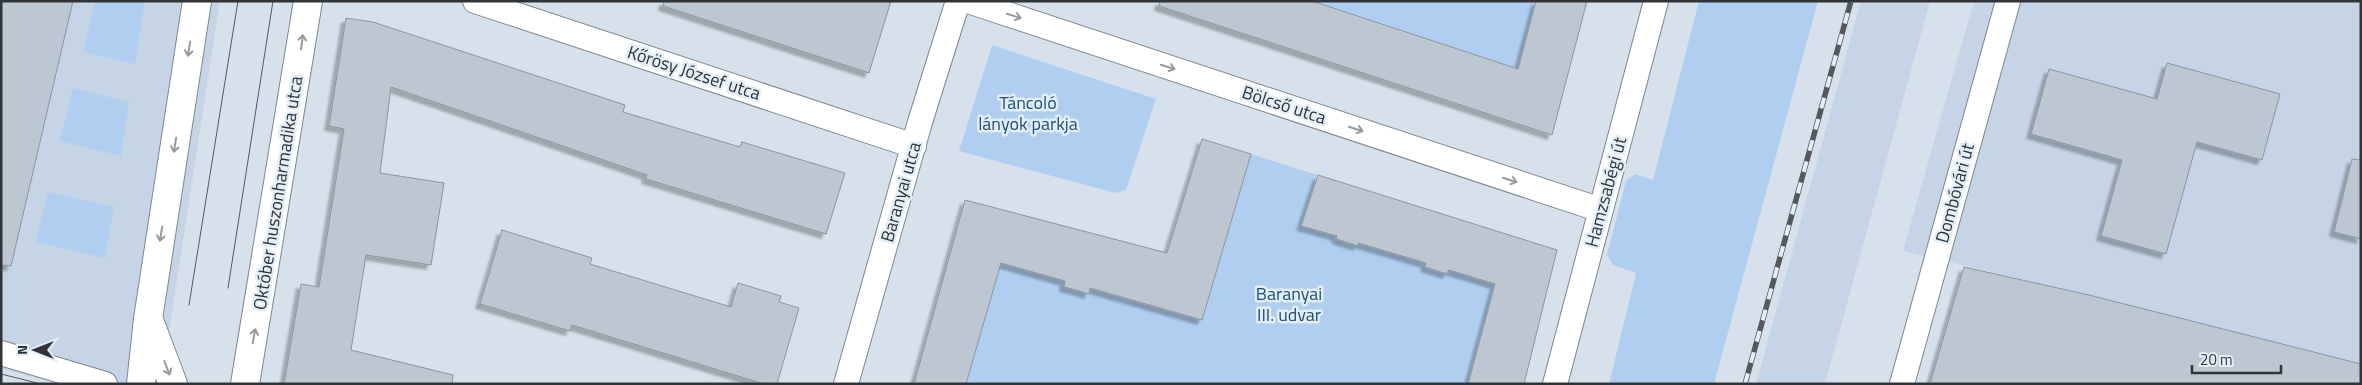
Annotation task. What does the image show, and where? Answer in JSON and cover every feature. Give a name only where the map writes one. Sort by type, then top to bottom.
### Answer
[{"type":"main road","points":[[140,384],[148,319],[197,1]]},
{"type":"main road","name":"Október huszonharmadika utca","points":[[245,384],[308,1]]},
{"type":"main road","points":[[148,319],[173,384]]},
{"type":"street","name":"Kőrösy József utca","points":[[475,1],[914,146]]},
{"type":"street","name":"Baranyai utca","points":[[846,384],[914,146],[958,1]]},
{"type":"street","name":"Bölcső utca","points":[[968,1],[1601,210]]},
{"type":"street","name":"Hamzsabégi út","points":[[1555,384],[1656,1]]},
{"type":"street","name":"Dombóvári út","points":[[1902,384],[2008,1]]},
{"type":"street","points":[[1,354],[106,384]]},
{"type":"shaded area","points":[[1,1],[220,1],[161,384],[61,384],[1,369]]},
{"type":"shaded area","points":[[1861,1],[1930,1],[1825,384],[1756,384]]},
{"type":"shaded area","points":[[1974,1],[2361,1],[2361,384],[2089,295],[1903,251]]},
{"type":"green space","points":[[95,1],[145,1],[135,64],[83,52]]},
{"type":"green space","points":[[1312,1],[1536,1],[1518,69]]},
{"type":"green space","points":[[1699,1],[1818,1],[1714,384],[1609,384],[1636,273],[1613,265],[1607,255],[1626,181],[1635,174],[1653,180]]},
{"type":"green space","name":"Táncoló lányok parkja","points":[[992,45],[1156,99],[1126,190],[1115,193],[959,151]]},
{"type":"green space","points":[[73,88],[129,102],[121,156],[60,141]]},
{"type":"green space","name":"Baranyai III. udvar","points":[[1251,154],[1317,175],[1302,226],[1337,236],[1337,239],[1358,246],[1358,243],[1426,263],[1425,267],[1447,273],[1449,270],[1495,284],[1468,384],[966,384],[1000,263],[1065,281],[1064,287],[1088,294],[1090,288],[1202,320]]},
{"type":"green space","points":[[48,192],[114,207],[105,258],[36,242]]},
{"type":"building","points":[[1,1],[73,1],[11,266],[1,265]]},
{"type":"building","points":[[664,1],[891,1],[869,73],[663,6]]},
{"type":"building","points":[[1160,1],[1312,1],[1518,69],[1536,1],[1587,1],[1552,135],[1159,6]]},
{"type":"building","points":[[346,18],[373,22],[625,105],[623,112],[740,147],[742,142],[845,173],[826,234],[646,179],[647,175],[391,87],[380,173],[444,183],[431,265],[366,255],[351,350],[453,375],[452,384],[284,384],[301,284],[319,287],[344,129],[329,126]]},
{"type":"building","points":[[2167,63],[2280,94],[2262,160],[2197,142],[2166,254],[2101,236],[2122,160],[2031,134],[2049,69],[2157,99]]},
{"type":"building","points":[[1202,139],[1251,154],[1202,320],[1090,288],[1089,294],[1064,287],[1065,281],[1001,263],[966,384],[914,384],[965,200],[1167,253]]},
{"type":"building","points":[[2352,159],[2361,160],[2361,239],[2334,232]]},
{"type":"building","points":[[1318,175],[1557,250],[1524,384],[1468,384],[1495,284],[1449,270],[1447,274],[1425,267],[1426,263],[1358,243],[1358,246],[1336,239],[1337,236],[1301,226]]},
{"type":"building","points":[[502,230],[592,258],[590,264],[731,307],[738,283],[781,296],[779,302],[799,308],[777,384],[764,384],[572,325],[570,331],[480,304]]},
{"type":"building","points":[[1964,267],[2089,295],[2361,364],[2361,384],[1930,384]]},
{"type":"tram line","points":[[189,305],[238,1]]},
{"type":"tram line","points":[[228,288],[273,1]]},
{"type":"tram line","points":[[1,374],[41,384]]},
{"type":"railway","points":[[1745,384],[1851,1]]}]
